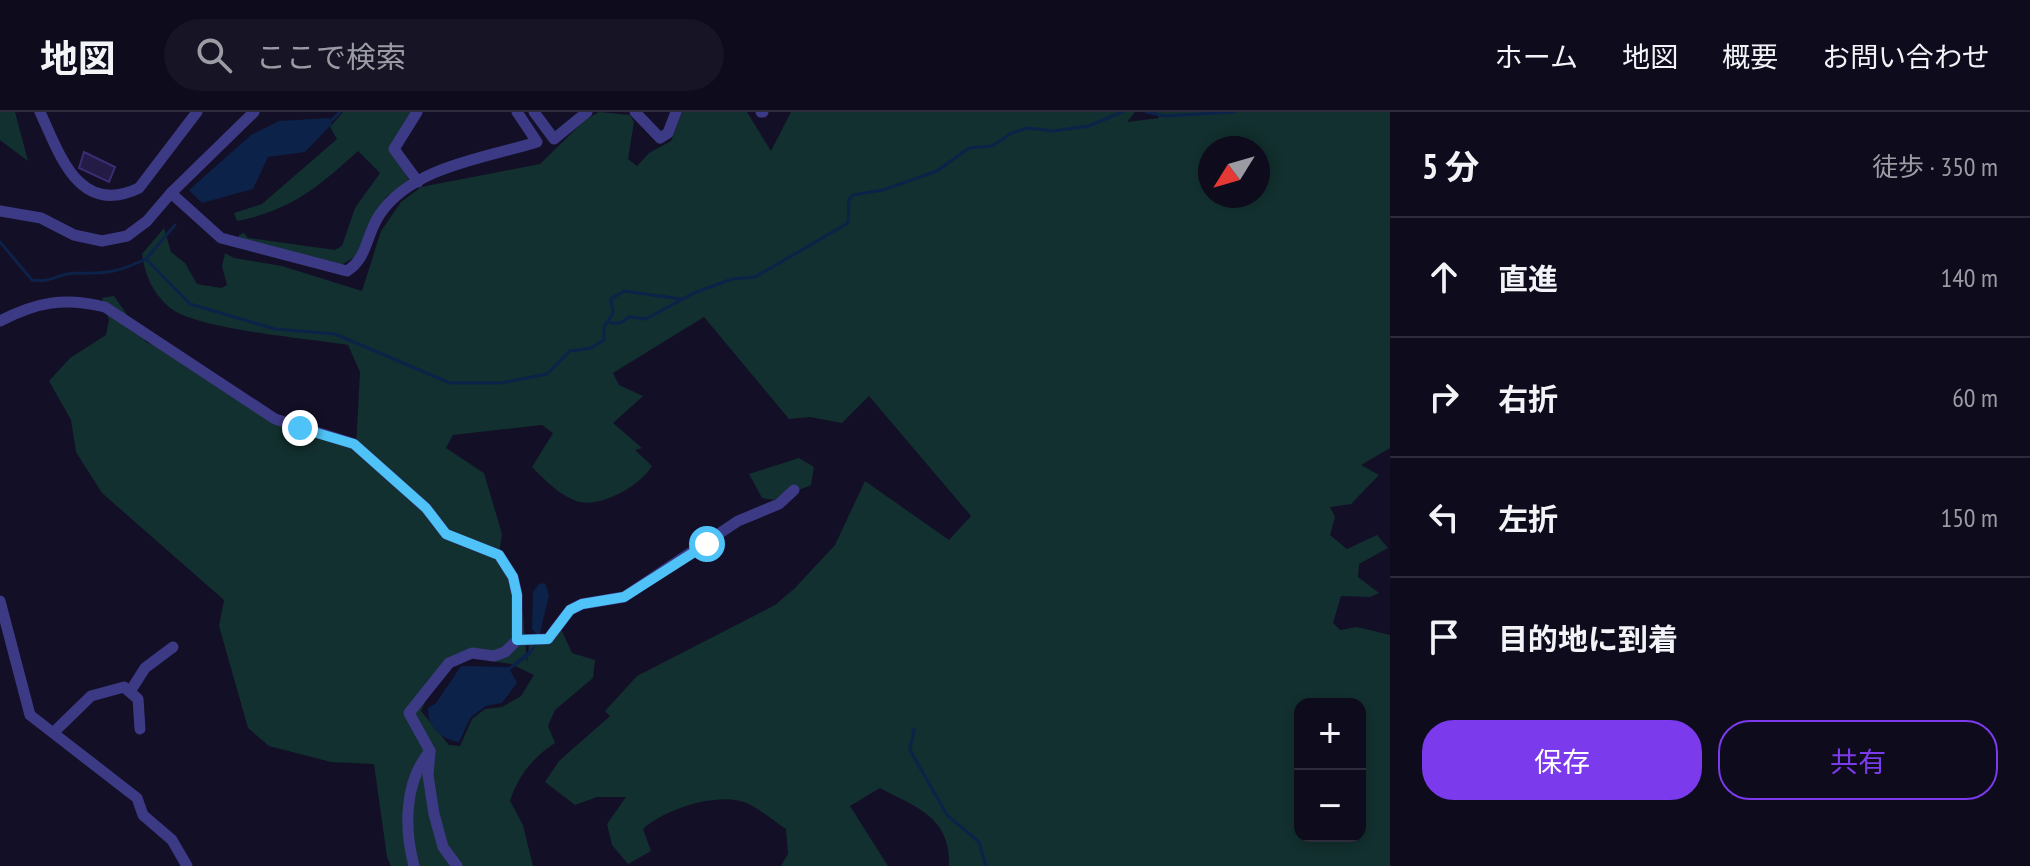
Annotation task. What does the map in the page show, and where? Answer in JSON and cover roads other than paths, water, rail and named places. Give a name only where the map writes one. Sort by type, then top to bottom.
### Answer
[{"type":"street","points":[[40,112],[75,180],[91,192],[110,196],[139,188],[197,112]]},
{"type":"street","points":[[0,211],[41,218],[74,235],[102,241],[127,236],[147,221],[171,193],[254,112]]},
{"type":"street","points":[[417,112],[394,149],[418,182]]},
{"type":"street","points":[[171,193],[221,238],[347,271],[359,263],[381,213],[397,195],[418,182],[480,157],[537,142],[517,112]]},
{"type":"street","points":[[534,112],[554,139],[587,112]]},
{"type":"street","points":[[635,112],[660,138],[668,133],[676,112]]},
{"type":"street","points":[[0,321],[48,301],[76,300],[105,307],[275,419],[354,444],[426,508],[446,534],[499,555],[513,577],[517,595],[517,640]]},
{"type":"street","points":[[457,866],[443,847],[434,814],[428,775],[430,751],[409,713],[442,668],[472,653],[494,656],[505,652],[517,640],[548,639],[570,610],[582,604],[624,597],[738,521],[779,504],[794,490]]},
{"type":"street","points":[[0,601],[30,715],[137,798],[143,815],[172,840],[187,866]]},
{"type":"street","points":[[131,690],[145,668],[173,647]]},
{"type":"street","points":[[54,732],[91,696],[124,687],[138,699],[140,729]]},
{"type":"street","points":[[414,866],[407,816],[415,769],[430,751]]},
{"type":"water","points":[[329,118],[332,124],[305,152],[268,157],[253,189],[202,203],[189,190],[251,135],[279,121]]},
{"type":"water","points":[[545,583],[549,595],[539,637],[532,629],[533,592],[539,584]]},
{"type":"water","points":[[537,644],[530,656],[510,670],[517,683],[502,703],[486,706],[471,717],[459,742],[447,739],[433,727],[428,708],[436,703],[461,666],[509,667]]},
{"type":"waterway","points":[[331,121],[340,112]]},
{"type":"waterway","points":[[610,323],[620,323],[629,317],[646,319],[694,293],[732,279],[755,277],[848,223],[849,200],[853,195],[883,190],[937,171],[969,148],[992,146],[1012,133],[1028,128],[1053,131],[1089,126],[1122,112]]},
{"type":"waterway","points":[[1146,112],[1165,116],[1234,112]]},
{"type":"waterway","points":[[146,259],[175,225]]},
{"type":"waterway","points":[[0,242],[32,280],[70,273],[112,271],[146,259],[190,304],[275,329],[335,334],[450,383],[501,383],[547,374],[570,351],[591,348],[604,340],[604,327],[613,313],[611,299],[624,291],[681,299]]},
{"type":"waterway","points":[[914,729],[910,750],[947,815],[979,842],[986,866]]}]
